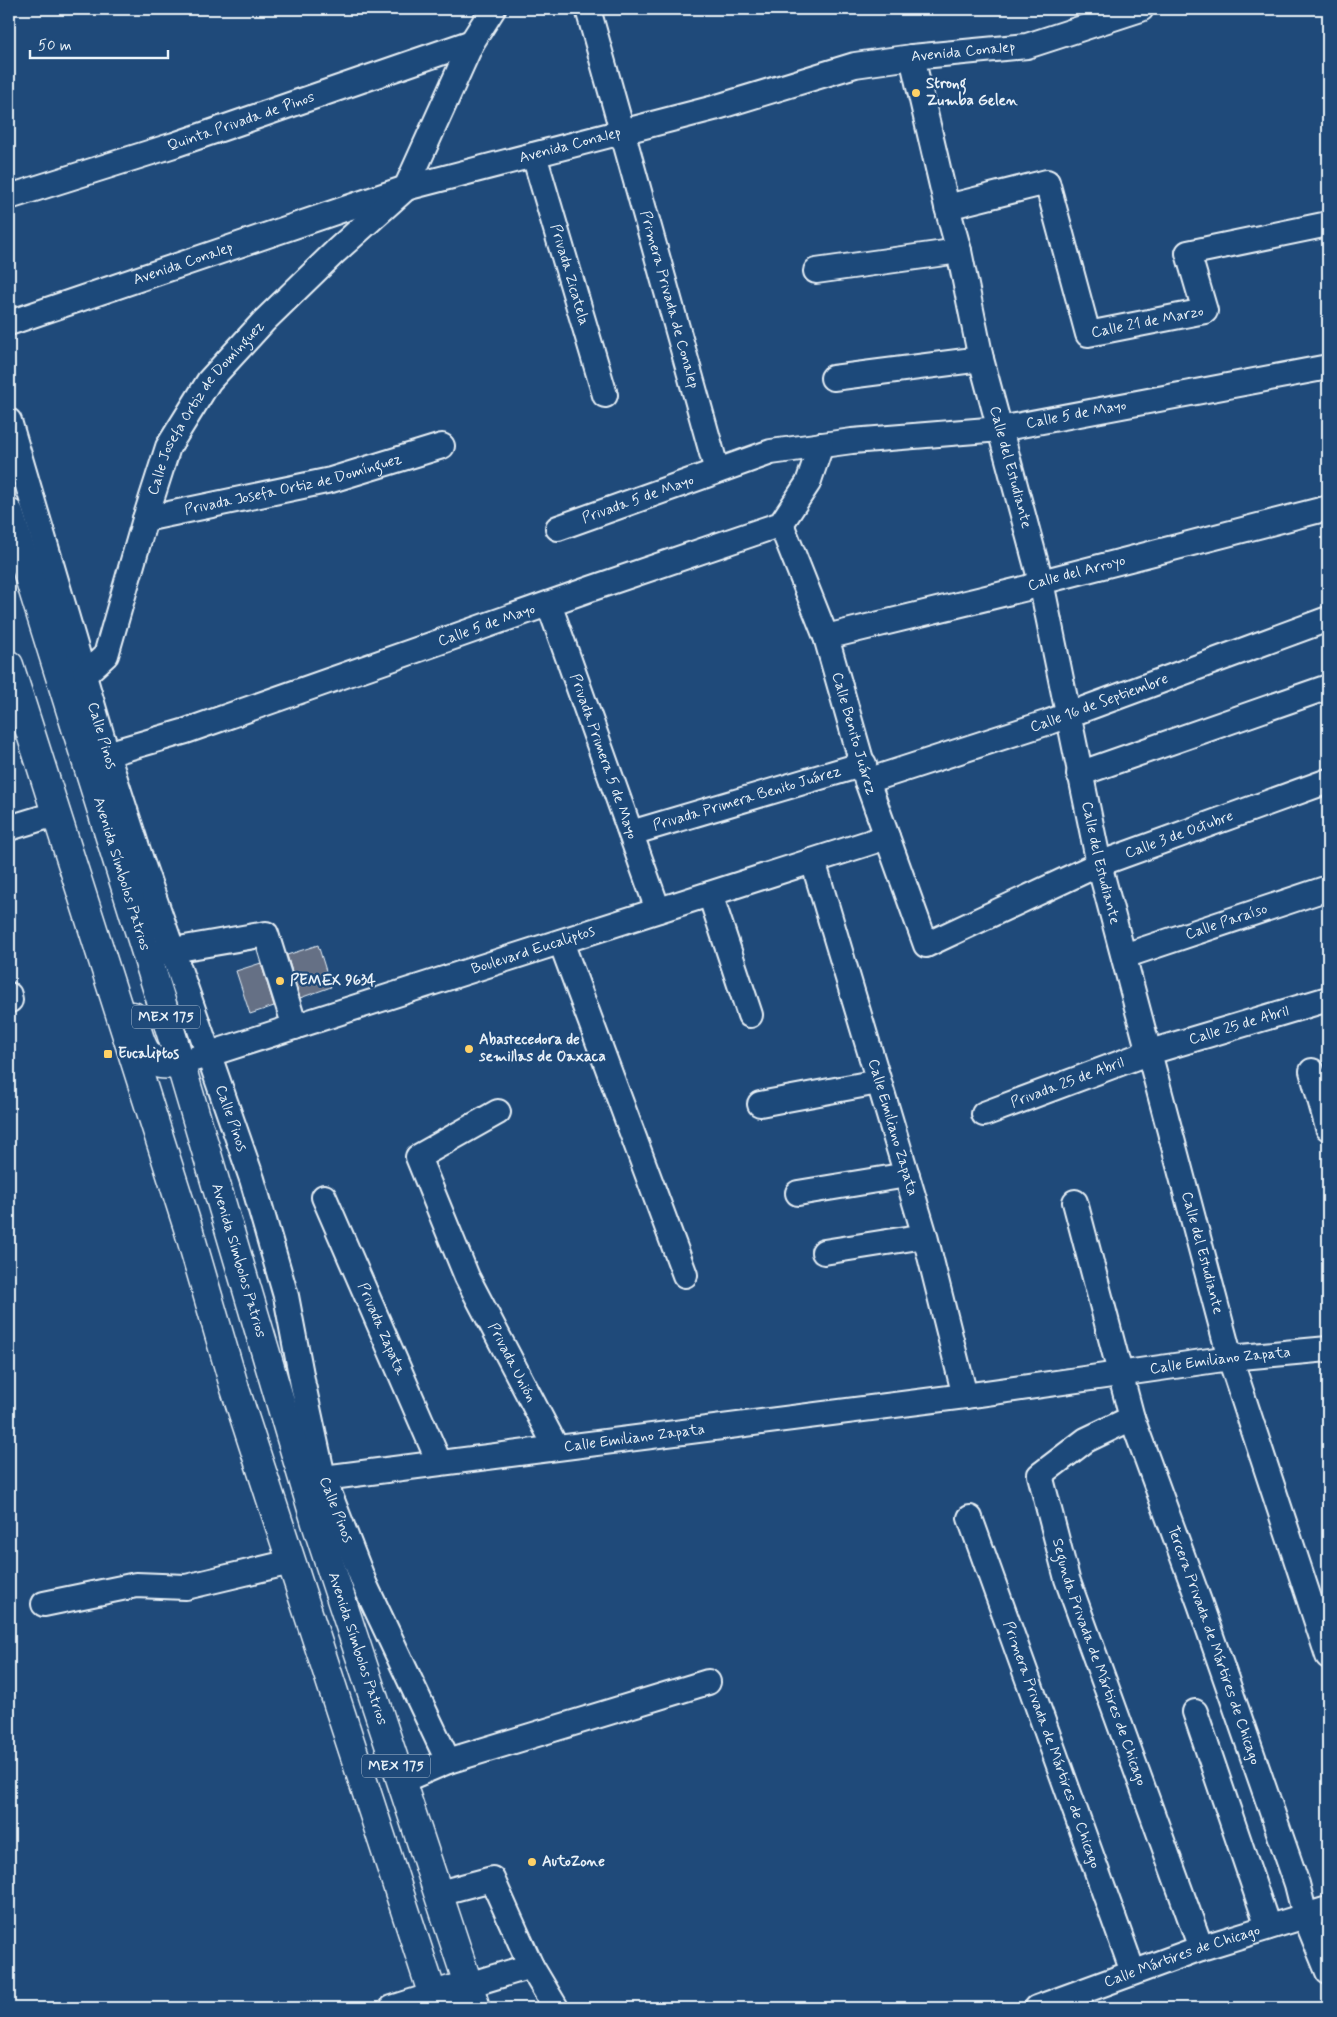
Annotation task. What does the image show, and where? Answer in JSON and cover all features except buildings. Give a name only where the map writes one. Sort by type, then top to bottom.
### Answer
[{"type":"main road","name":"Avenida Símbolos Patrios","points":[[9,513],[180,1064],[314,1479],[400,1781],[439,1893],[472,1997]]},
{"type":"main road","name":"MEX 175","points":[[9,665],[188,1228],[235,1389],[435,2002]]},
{"type":"main road","points":[[99,951],[115,962],[143,1046],[152,1059],[161,1064],[180,1064]]},
{"type":"main road","points":[[435,2002],[472,1997]]},
{"type":"street","points":[[474,37],[476,9]]},
{"type":"street","points":[[406,188],[474,37],[493,9]]},
{"type":"street","name":"Avenida Conalep","points":[[9,323],[406,188],[714,108],[855,64],[1027,46],[1141,9]]},
{"type":"street","name":"Primera Privada de Conalep","points":[[588,10],[717,471]]},
{"type":"street","name":"Quinta Privada de Pinos","points":[[9,197],[174,145],[474,37]]},
{"type":"street","name":"Calle del Estudiante","points":[[912,57],[959,251],[981,359],[1041,582],[1099,864],[1230,1358],[1328,1656]]},
{"type":"street","name":"Privada Zicatela","points":[[534,155],[604,395]]},
{"type":"street","name":"Calle 21 de Marzo","points":[[947,207],[1046,182],[1088,334],[1205,311],[1188,253],[1328,224]]},
{"type":"street","name":"Calle Josefa Ortiz de Domínguez","points":[[83,676],[106,655],[144,519],[168,448],[209,381],[264,321],[336,251],[406,188]]},
{"type":"street","points":[[816,271],[959,251]]},
{"type":"street","points":[[833,378],[981,359]]},
{"type":"street","name":"Calle 5 de Mayo","points":[[717,471],[771,452],[821,445],[1000,429],[1328,367]]},
{"type":"street","name":"Calle Pinos","points":[[10,432],[107,754],[252,1179],[286,1296],[303,1385],[314,1479],[448,1761]]},
{"type":"street","points":[[781,524],[808,483],[821,445]]},
{"type":"street","name":"Privada Josefa Ortiz de Domínguez","points":[[144,519],[331,480],[442,446]]},
{"type":"street","name":"Privada 5 de Mayo","points":[[558,528],[717,471]]},
{"type":"street","name":"Calle del Arroyo","points":[[826,637],[1027,588],[1041,582],[1328,508]]},
{"type":"street","name":"Calle 5 de Mayo","points":[[107,754],[186,731],[781,524]]},
{"type":"street","name":"Calle Benito Juárez","points":[[781,524],[826,637],[865,773],[926,945]]},
{"type":"street","name":"Privada Primera 5 de Mayo","points":[[549,604],[658,910]]},
{"type":"street","name":"Calle 16 de Septiembre","points":[[865,773],[1049,722],[1328,619]]},
{"type":"street","points":[[1079,774],[1328,688]]},
{"type":"street","name":"Privada Primera Benito Juárez","points":[[631,833],[865,773]]},
{"type":"street","name":"Calle 3 de Octubre","points":[[926,945],[1099,864],[1328,781]]},
{"type":"street","points":[[9,828],[55,814]]},
{"type":"street","name":"Boulevard Eucaliptos","points":[[180,1064],[887,837]]},
{"type":"street","name":"Calle Emiliano Zapata","points":[[813,861],[925,1236],[965,1396]]},
{"type":"street","name":"Calle Paraíso","points":[[1124,956],[1328,888]]},
{"type":"street","points":[[710,894],[750,1016]]},
{"type":"street","points":[[148,958],[173,950],[266,934],[295,1027]]},
{"type":"street","points":[[560,942],[685,1275]]},
{"type":"street","name":"Calle 25 de Abril","points":[[1150,1052],[1328,999]]},
{"type":"street","name":"Privada 25 de Abril","points":[[984,1114],[1150,1052]]},
{"type":"street","points":[[1312,1071],[1328,1128]]},
{"type":"street","points":[[760,1104],[878,1082]]},
{"type":"street","name":"Privada Unión","points":[[498,1112],[418,1157],[467,1277],[556,1447]]},
{"type":"street","points":[[798,1193],[907,1175]]},
{"type":"street","name":"Privada Zapata","points":[[324,1196],[439,1462]]},
{"type":"street","name":"Tercera Privada de Mártires de Chicago","points":[[1075,1202],[1132,1418],[1200,1604],[1294,1875],[1305,1916],[1328,1972]]},
{"type":"street","points":[[824,1252],[925,1236]]},
{"type":"street","name":"Calle Emiliano Zapata","points":[[314,1479],[965,1396],[1230,1358],[1328,1349]]},
{"type":"street","name":"Segunda Privada de Mártires de Chicago","points":[[1132,1418],[1086,1440],[1040,1475],[1067,1579],[1201,1948]]},
{"type":"street","name":"Primera Privada de Mártires de Chicago","points":[[970,1518],[1133,1972]]},
{"type":"street","points":[[44,1604],[136,1585],[186,1587],[292,1562]]},
{"type":"street","points":[[400,1781],[448,1761],[708,1682]]},
{"type":"street","points":[[1195,1712],[1268,1928]]},
{"type":"street","points":[[439,1893],[492,1879],[531,1966],[556,2008]]},
{"type":"street","name":"Calle Mártires de Chicago","points":[[1037,2008],[1201,1948],[1328,1909]]},
{"type":"street","points":[[472,1997],[531,1966]]},
{"type":"street","points":[[392,2008],[435,2002]]},
{"type":"place","name":"Strong Zumba Gelen","points":[[916,93]]},
{"type":"place","name":"PEMEX 9634","points":[[280,981]]},
{"type":"place","name":"Abastecedora de semillas de Oaxaca","points":[[469,1049]]},
{"type":"place","name":"Eucaliptos","points":[[108,1054]]},
{"type":"place","name":"AutoZone","points":[[532,1862]]}]
